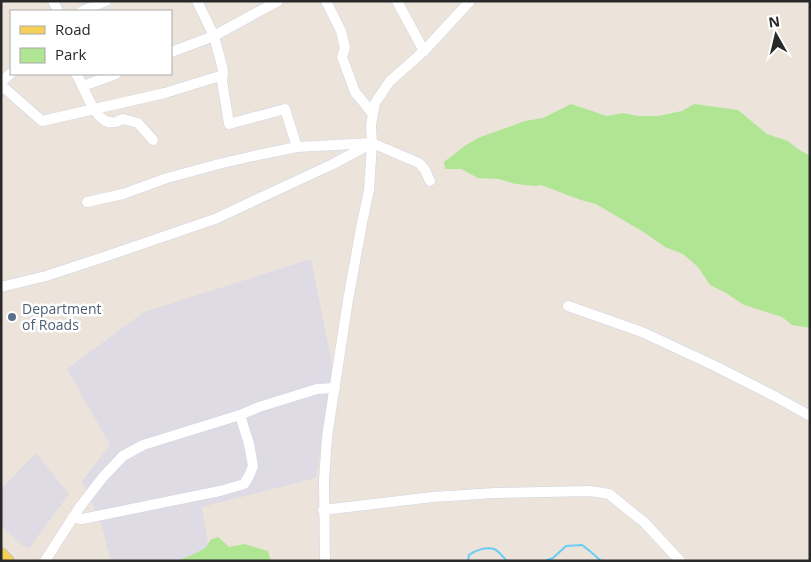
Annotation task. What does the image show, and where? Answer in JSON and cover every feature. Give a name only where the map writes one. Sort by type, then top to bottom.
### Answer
[{"type":"main road","points":[[1,554],[8,561]]},
{"type":"street","points":[[84,10],[106,1]]},
{"type":"street","points":[[197,1],[214,36],[223,70],[222,81],[229,124],[285,108],[297,147]]},
{"type":"street","points":[[172,52],[214,36],[278,1]]},
{"type":"street","points":[[326,1],[341,31],[345,48],[342,57],[355,92],[373,114]]},
{"type":"street","points":[[396,1],[424,51]]},
{"type":"street","points":[[324,561],[323,510],[327,437],[360,231],[369,190],[372,143],[371,125],[375,103],[390,81],[424,51],[470,1]]},
{"type":"street","points":[[10,74],[1,84],[42,121],[165,93],[223,74]]},
{"type":"street","points":[[77,75],[98,115],[109,122],[115,122],[123,118],[138,123],[153,140]]},
{"type":"street","points":[[83,86],[113,75]]},
{"type":"street","points":[[1,287],[46,276],[214,219],[332,164],[372,143]]},
{"type":"street","points":[[87,202],[123,194],[167,178],[219,164],[297,147],[372,143],[418,163],[425,170],[430,180]]},
{"type":"street","points":[[568,306],[642,332],[768,392],[810,416]]},
{"type":"street","points":[[46,560],[73,517],[103,477],[123,456],[143,445],[240,415],[259,407],[317,389],[335,388]]},
{"type":"street","points":[[73,517],[82,519],[220,491],[244,484],[250,476],[253,466],[249,444],[240,415]]},
{"type":"street","points":[[323,510],[433,497],[496,492],[590,491],[609,494],[644,522],[680,561]]},
{"type":"shaded area","points":[[311,259],[333,369],[316,478],[202,507],[211,561],[111,561],[102,527],[82,481],[110,445],[67,369],[144,312]]},
{"type":"shaded area","points":[[36,453],[69,494],[29,548],[23,546],[1,526],[1,489]]},
{"type":"green space","points":[[571,104],[607,116],[623,113],[638,116],[658,116],[682,111],[694,104],[738,110],[767,134],[788,141],[810,156],[810,328],[792,325],[782,317],[744,305],[710,285],[698,267],[683,254],[665,247],[596,204],[541,185],[516,184],[499,179],[478,178],[461,169],[445,169],[444,162],[478,138],[525,121],[543,118]]},
{"type":"green space","points":[[218,537],[229,547],[244,544],[268,551],[271,561],[175,561],[200,551],[206,547],[210,540]]},
{"type":"waterway","points":[[545,561],[553,558],[566,546],[582,545],[601,561]]},
{"type":"waterway","points":[[468,561],[471,553],[488,548],[496,550],[507,561]]},
{"type":"waterway","points":[[444,561],[456,561]]},
{"type":"place","name":"Department of Roads","points":[[12,317]]}]
